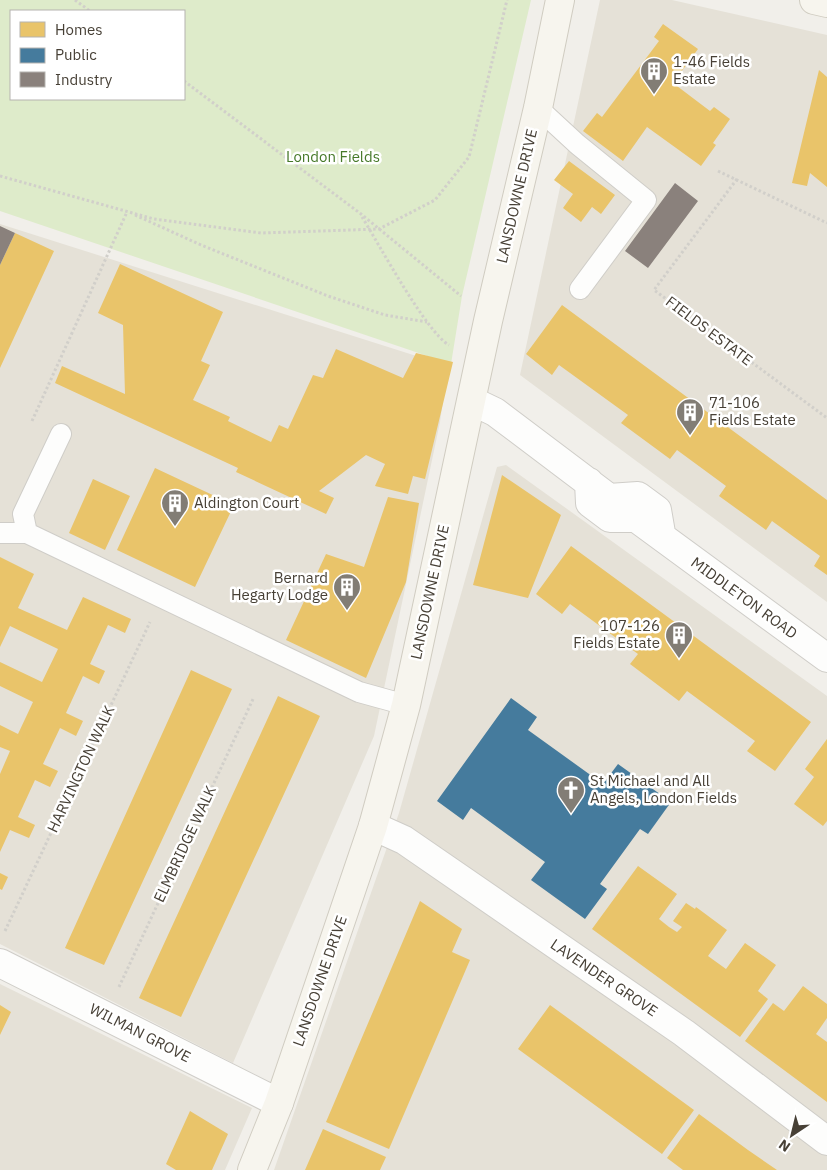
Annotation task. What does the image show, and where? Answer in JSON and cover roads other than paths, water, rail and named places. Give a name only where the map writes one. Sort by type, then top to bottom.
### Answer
[{"type":"street","name":"LANSDOWNE DRIVE","points":[[252,1170],[279,1103],[373,826],[406,705],[488,320],[538,108],[560,0]]},
{"type":"street","points":[[814,0],[827,3]]},
{"type":"street","points":[[472,401],[495,412],[599,490],[638,496],[657,510],[662,536]]},
{"type":"street","name":"MIDDLETON ROAD","points":[[599,490],[590,503],[610,518],[636,518],[827,658]]},
{"type":"street","name":"LAVENDER GROVE","points":[[373,826],[404,840],[684,1033],[827,1140]]},
{"type":"street","name":"WILMAN GROVE","points":[[1,950],[279,1103]]},
{"type":"lane","points":[[538,108],[577,144],[646,200],[580,289]]},
{"type":"lane","points":[[27,533],[23,514],[61,434]]},
{"type":"lane","points":[[0,533],[27,533],[359,692],[406,705]]},
{"type":"place","name":"1-46 Fields Estate","points":[[654,95]]},
{"type":"place","name":"71-106 Fields Estate","points":[[690,436]]},
{"type":"place","name":"Aldington Court","points":[[175,527]]},
{"type":"place","name":"Bernard Hegarty Lodge","points":[[347,611]]},
{"type":"place","name":"107-126 Fields Estate","points":[[679,659]]},
{"type":"place","name":"St Michael and All Angels, London Fields","points":[[571,814]]},
{"type":"park label","name":"London Fields","points":[[333,157]]}]
